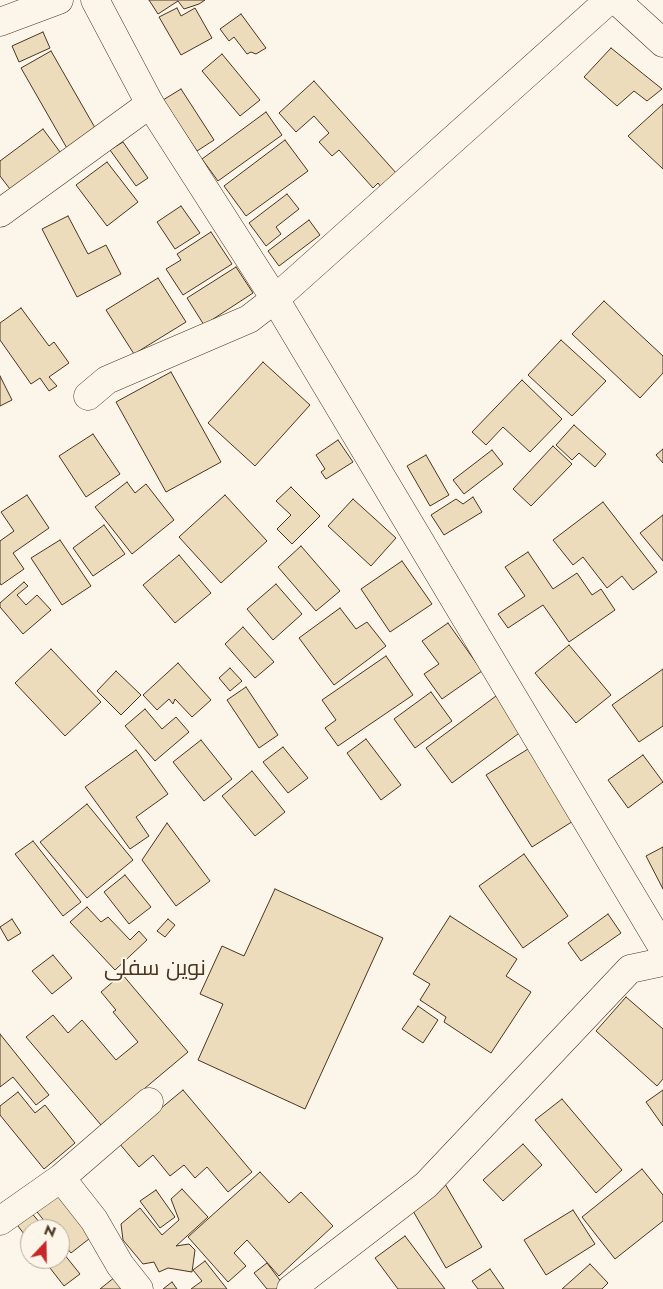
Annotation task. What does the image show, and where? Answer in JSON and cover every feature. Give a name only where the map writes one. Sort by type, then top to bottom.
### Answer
[{"type":"street","points":[[0,22],[59,0]]},
{"type":"street","points":[[95,0],[150,104],[275,299],[663,948]]},
{"type":"street","points":[[88,396],[107,380],[249,318],[275,299],[609,0]]},
{"type":"street","points":[[616,0],[663,43]]},
{"type":"street","points":[[0,213],[150,104]]},
{"type":"street","points":[[291,1289],[426,1185],[630,969],[663,962]]},
{"type":"street","points":[[0,1222],[61,1178],[149,1102]]},
{"type":"street","points":[[61,1178],[94,1220],[120,1265],[139,1289]]},
{"type":"building","points":[[149,0],[205,0],[184,9],[178,1],[158,14]]},
{"type":"building","points":[[177,8],[181,16],[195,8],[212,38],[181,55],[159,17]]},
{"type":"building","points":[[241,14],[266,48],[256,54],[251,52],[247,54],[234,37],[229,41],[220,29]]},
{"type":"building","points":[[43,32],[50,48],[19,62],[12,46]]},
{"type":"building","points":[[611,48],[662,89],[647,101],[634,91],[617,106],[584,77]]},
{"type":"building","points":[[51,51],[98,133],[68,150],[21,68]]},
{"type":"building","points":[[222,54],[260,100],[240,116],[202,71]]},
{"type":"building","points":[[314,81],[397,174],[382,188],[378,183],[373,188],[339,150],[332,156],[319,142],[329,133],[314,116],[296,132],[279,113]]},
{"type":"building","points":[[181,89],[214,140],[197,151],[163,100]]},
{"type":"building","points":[[663,104],[663,169],[628,136]]},
{"type":"building","points":[[266,112],[282,135],[218,181],[202,159]]},
{"type":"building","points":[[43,129],[63,156],[13,193],[0,176],[0,161]]},
{"type":"building","points":[[285,140],[308,171],[246,216],[224,186]]},
{"type":"building","points":[[123,142],[148,178],[136,186],[110,150]]},
{"type":"building","points":[[107,162],[138,202],[107,226],[76,185]]},
{"type":"building","points":[[287,194],[299,209],[276,227],[281,234],[266,246],[249,223]]},
{"type":"building","points":[[181,206],[200,233],[175,249],[157,222]]},
{"type":"building","points":[[68,216],[88,254],[106,245],[121,274],[77,297],[42,229]]},
{"type":"building","points":[[309,220],[320,235],[279,266],[268,251]]},
{"type":"building","points":[[211,232],[232,264],[183,295],[166,269],[181,260],[177,254]]},
{"type":"building","points":[[236,267],[253,293],[204,325],[187,298]]},
{"type":"building","points":[[158,278],[186,322],[134,354],[106,310]]},
{"type":"building","points":[[604,301],[663,356],[663,373],[640,398],[572,334]]},
{"type":"building","points":[[21,308],[49,346],[54,342],[69,363],[49,377],[57,386],[49,391],[40,378],[31,384],[0,340],[0,323]]},
{"type":"building","points":[[561,340],[606,381],[572,416],[528,375]]},
{"type":"building","points":[[263,362],[310,405],[255,466],[208,423]]},
{"type":"building","points":[[171,372],[221,462],[166,492],[116,402]]},
{"type":"building","points":[[0,376],[12,400],[0,406]]},
{"type":"building","points":[[522,380],[562,419],[530,452],[503,427],[486,445],[472,432]]},
{"type":"building","points":[[574,425],[606,454],[595,467],[579,453],[572,460],[556,445]]},
{"type":"building","points":[[93,434],[120,474],[86,497],[59,456]]},
{"type":"building","points":[[338,440],[353,462],[326,479],[321,472],[325,469],[316,455]]},
{"type":"building","points":[[553,446],[572,464],[531,506],[513,489]]},
{"type":"building","points":[[663,449],[663,463],[656,455]]},
{"type":"building","points":[[492,450],[503,464],[464,494],[453,480]]},
{"type":"building","points":[[426,455],[449,495],[430,506],[407,466]]},
{"type":"building","points":[[127,482],[135,493],[146,484],[174,520],[132,554],[95,507]]},
{"type":"building","points":[[291,487],[320,516],[292,544],[277,529],[291,515],[276,501]]},
{"type":"building","points":[[27,495],[49,528],[13,553],[24,569],[1,585],[0,541],[14,531],[1,512]]},
{"type":"building","points":[[225,495],[267,541],[221,583],[179,537]]},
{"type":"building","points":[[473,497],[482,512],[444,535],[431,515],[456,499],[463,504]]},
{"type":"building","points":[[353,499],[396,538],[371,566],[328,526]]},
{"type":"building","points":[[603,502],[657,572],[633,590],[622,576],[607,588],[583,557],[573,565],[553,540]]},
{"type":"building","points":[[663,515],[663,561],[640,533]]},
{"type":"building","points":[[104,525],[125,554],[93,576],[73,548]]},
{"type":"building","points":[[60,540],[91,586],[62,605],[31,558]]},
{"type":"building","points":[[301,546],[340,591],[316,611],[278,567]]},
{"type":"building","points":[[528,552],[553,589],[577,573],[592,595],[601,589],[615,610],[569,642],[543,605],[508,628],[498,614],[525,596],[505,567]]},
{"type":"building","points":[[179,555],[211,593],[175,623],[143,585]]},
{"type":"building","points":[[402,561],[432,604],[390,632],[361,589]]},
{"type":"building","points":[[24,582],[28,586],[17,595],[26,605],[37,595],[51,610],[23,634],[0,607],[0,603]]},
{"type":"building","points":[[276,584],[302,614],[273,640],[247,609]]},
{"type":"building","points":[[340,608],[356,629],[367,622],[386,646],[334,685],[299,638]]},
{"type":"building","points":[[448,623],[482,671],[442,699],[424,674],[439,664],[422,641]]},
{"type":"building","points":[[243,627],[274,662],[255,678],[225,644]]},
{"type":"building","points":[[569,645],[611,695],[576,723],[535,673]]},
{"type":"building","points":[[51,649],[101,702],[65,736],[15,683]]},
{"type":"building","points":[[386,656],[413,695],[338,746],[325,728],[336,720],[322,700]]},
{"type":"building","points":[[178,663],[211,700],[192,717],[175,699],[173,704],[169,699],[157,710],[143,695]]},
{"type":"building","points":[[230,668],[242,681],[230,691],[219,678]]},
{"type":"building","points":[[663,669],[663,726],[639,742],[612,705]]},
{"type":"building","points":[[116,671],[141,695],[121,715],[97,691]]},
{"type":"building","points":[[246,687],[278,735],[259,748],[227,700]]},
{"type":"building","points":[[431,692],[452,721],[415,748],[394,719]]},
{"type":"building","points":[[496,696],[522,731],[452,783],[426,748]]},
{"type":"building","points":[[145,709],[162,729],[176,717],[189,732],[155,761],[125,726]]},
{"type":"building","points":[[366,739],[401,785],[381,800],[347,753]]},
{"type":"building","points":[[201,740],[232,779],[204,801],[173,762]]},
{"type":"building","points":[[533,746],[578,818],[532,847],[486,775]]},
{"type":"building","points":[[283,747],[308,778],[288,793],[263,762]]},
{"type":"building","points":[[136,750],[168,794],[136,817],[149,836],[130,849],[85,787]]},
{"type":"building","points":[[643,755],[663,782],[628,808],[608,780]]},
{"type":"building","points":[[252,771],[285,812],[255,836],[222,796]]},
{"type":"building","points":[[87,804],[133,860],[87,898],[40,842]]},
{"type":"building","points":[[167,823],[210,881],[176,906],[142,860]]},
{"type":"building","points":[[33,841],[81,902],[63,916],[15,854]]},
{"type":"building","points":[[663,847],[663,889],[646,856]]},
{"type":"building","points":[[524,854],[568,916],[523,948],[479,886]]},
{"type":"building","points":[[125,875],[151,907],[129,924],[104,892]]},
{"type":"building","points":[[275,889],[383,938],[305,1109],[198,1060],[223,1004],[200,994],[222,946],[244,956]]},
{"type":"building","points":[[87,907],[101,922],[108,917],[130,940],[139,931],[147,940],[115,970],[70,922]]},
{"type":"building","points":[[608,914],[621,933],[581,961],[568,943]]},
{"type":"building","points":[[450,916],[517,959],[506,976],[531,992],[491,1053],[444,1022],[446,1017],[420,1000],[430,984],[413,974]]},
{"type":"building","points":[[12,919],[21,933],[8,941],[0,927]]},
{"type":"building","points":[[168,919],[175,925],[165,937],[157,931]]},
{"type":"building","points":[[53,955],[72,978],[52,994],[32,971]]},
{"type":"building","points":[[122,974],[188,1052],[101,1125],[26,1037],[53,1015],[68,1033],[82,1020],[116,1060],[138,1042],[113,1012],[116,1010],[101,992]]},
{"type":"building","points":[[626,997],[663,1029],[663,1079],[657,1086],[596,1031]]},
{"type":"building","points":[[418,1006],[438,1020],[423,1043],[402,1029]]},
{"type":"building","points":[[0,1034],[49,1095],[36,1105],[13,1077],[0,1087]]},
{"type":"building","points":[[183,1090],[252,1172],[228,1192],[207,1167],[195,1178],[184,1165],[170,1176],[153,1155],[139,1167],[119,1143]]},
{"type":"building","points":[[663,1090],[663,1126],[646,1102]]},
{"type":"building","points":[[18,1092],[35,1113],[45,1105],[75,1143],[44,1169],[0,1115],[0,1106]]},
{"type":"building","points":[[562,1099],[622,1170],[596,1193],[535,1120]]},
{"type":"building","points":[[523,1144],[542,1165],[503,1201],[483,1180]]},
{"type":"building","points":[[642,1169],[663,1195],[663,1221],[615,1259],[582,1217]]},
{"type":"building","points":[[260,1172],[289,1203],[301,1192],[333,1226],[279,1276],[247,1240],[234,1253],[246,1266],[228,1282],[188,1237]]},
{"type":"building","points":[[445,1184],[482,1247],[446,1268],[409,1204]]},
{"type":"building","points":[[57,1188],[94,1235],[71,1253],[70,1219],[43,1219],[33,1207]]},
{"type":"building","points":[[182,1189],[208,1217],[176,1246],[189,1244],[195,1250],[192,1272],[168,1268],[159,1272],[154,1262],[143,1264],[123,1240],[121,1224],[140,1208],[162,1235],[179,1220],[171,1199]]},
{"type":"building","points":[[156,1190],[175,1217],[160,1228],[140,1201]]},
{"type":"building","points":[[573,1210],[595,1244],[546,1275],[524,1240]]},
{"type":"building","points":[[30,1211],[37,1219],[20,1219],[20,1229],[15,1222]]},
{"type":"building","points":[[405,1236],[445,1289],[398,1289],[375,1258]]},
{"type":"building","points":[[205,1261],[227,1289],[191,1289],[202,1281],[193,1270]]},
{"type":"building","points":[[70,1262],[80,1274],[64,1286],[51,1269],[70,1269]]},
{"type":"building","points":[[267,1263],[285,1287],[282,1289],[267,1289],[254,1273]]},
{"type":"building","points":[[590,1264],[608,1283],[602,1289],[562,1289]]},
{"type":"building","points":[[490,1269],[504,1289],[478,1289],[472,1281]]},
{"type":"building","points":[[115,1277],[125,1289],[100,1289]]},
{"type":"building","points":[[172,1282],[177,1289],[163,1289]]},
{"type":"district","name":"نوین سفلى","points":[[155,970]]}]
